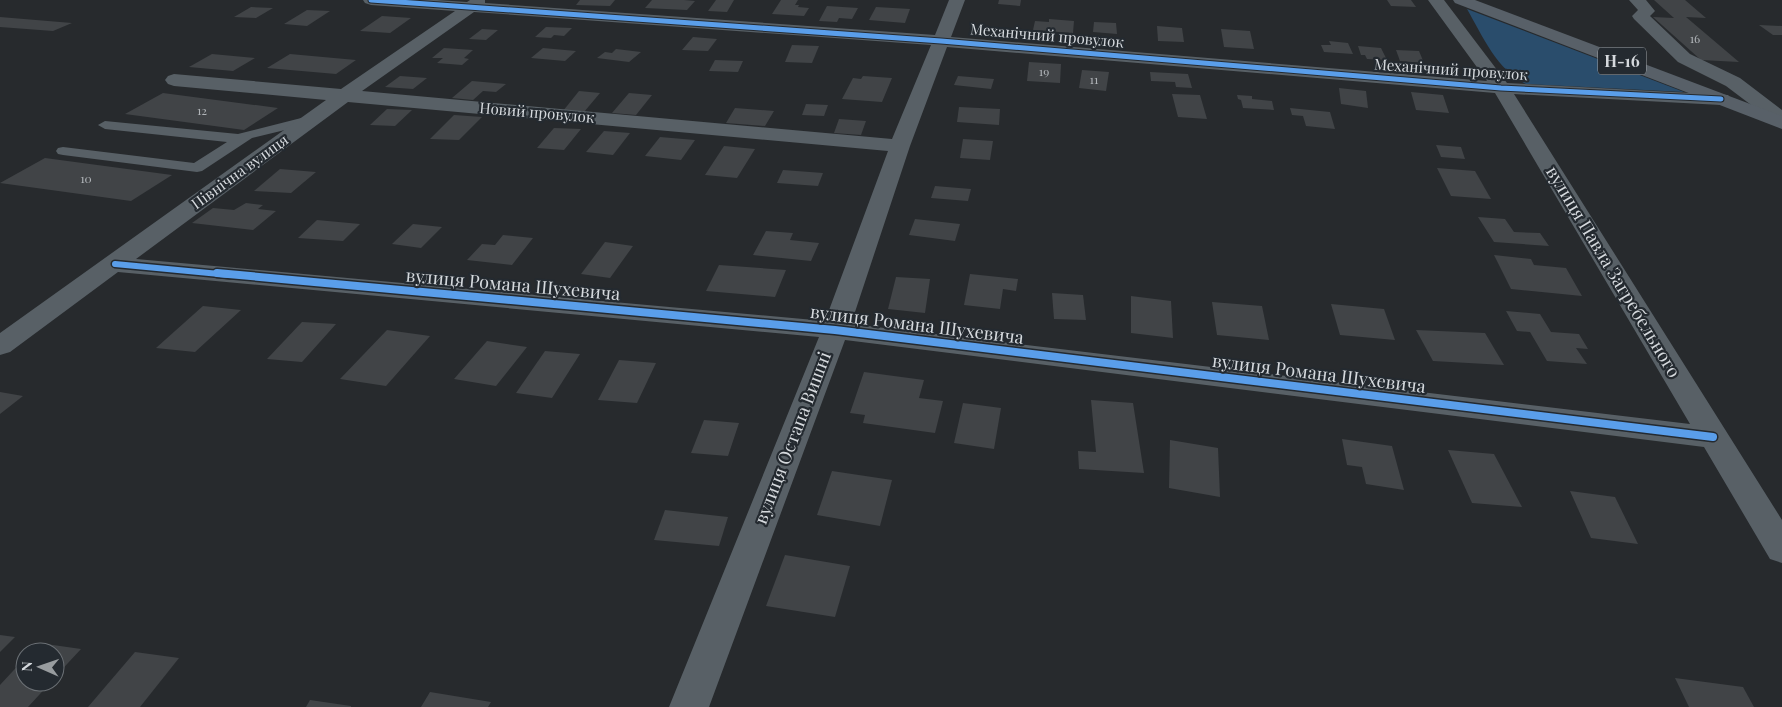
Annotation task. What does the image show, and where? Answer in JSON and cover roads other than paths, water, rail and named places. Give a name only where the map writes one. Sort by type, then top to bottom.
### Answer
[{"type":"main road","name":"Н-16","points":[[1461,0],[1782,121]]},
{"type":"street","name":"Механічний провулок","points":[[371,0],[476,3],[1501,88],[1720,99]]},
{"type":"street","name":"вулиця Остапа Вишні","points":[[689,707],[835,330],[900,146],[957,0]]},
{"type":"street","name":"вулиця Павла Загребельного","points":[[1436,0],[1501,88],[1782,549]]},
{"type":"street","points":[[1637,0],[1647,11],[1640,16],[1684,58],[1733,82],[1782,121]]},
{"type":"street","name":"Північна вулиця","points":[[0,346],[345,95],[476,3]]},
{"type":"street","name":"Новий провулок","points":[[174,80],[900,146]]},
{"type":"street","name":"вулиця Романа Шухевича","points":[[114,264],[835,330],[1713,437]]},
{"type":"lane","points":[[62,150],[197,168],[247,135],[313,119]]},
{"type":"lane","points":[[105,125],[242,138]]}]
